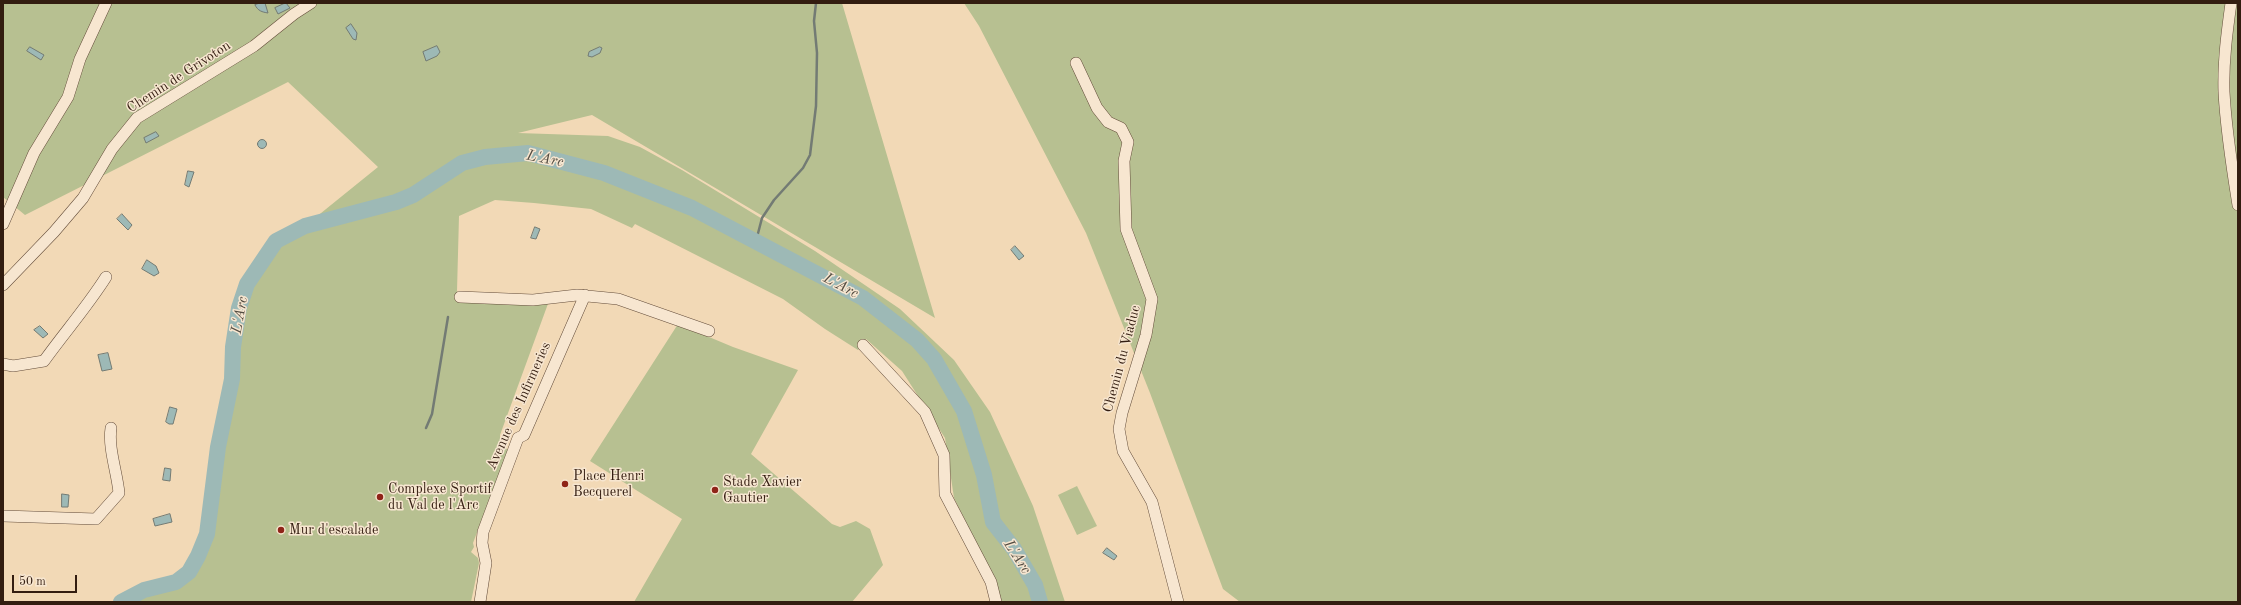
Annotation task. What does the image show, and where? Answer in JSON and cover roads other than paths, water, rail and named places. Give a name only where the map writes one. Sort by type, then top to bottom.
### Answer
[{"type":"street","points":[[3,224],[34,154],[68,97],[80,59],[106,3]]},
{"type":"street","name":"Chemin de Grivoton","points":[[3,285],[54,232],[83,198],[112,149],[137,118],[254,46],[294,14],[311,3]]},
{"type":"street","points":[[2231,3],[2226,42],[2224,92],[2230,158],[2238,205]]},
{"type":"street","name":"Chemin du Viaduc","points":[[1076,63],[1097,108],[1108,122],[1121,128],[1128,142],[1124,161],[1126,229],[1152,299],[1146,335],[1122,413],[1119,429],[1123,451],[1152,502],[1178,602]]},
{"type":"street","points":[[3,364],[13,366],[44,361],[68,328],[88,305],[106,277]]},
{"type":"street","points":[[460,297],[533,300],[554,296],[585,295],[618,299],[709,331]]},
{"type":"street","name":"Avenue des Infirmeries","points":[[480,602],[486,563],[482,543],[484,528],[518,438],[524,435],[585,295]]},
{"type":"street","points":[[863,345],[925,412],[944,455],[945,494],[991,582],[996,602]]},
{"type":"street","points":[[3,516],[96,519],[119,493],[117,470],[109,440],[111,428]]},
{"type":"water","points":[[265,3],[268,13],[257,9],[255,5]]},
{"type":"water","points":[[286,3],[290,8],[278,14],[275,8]]},
{"type":"water","points":[[351,24],[357,33],[356,40],[353,39],[346,28]]},
{"type":"water","points":[[437,46],[440,52],[437,56],[426,61],[423,52]]},
{"type":"water","points":[[30,47],[44,55],[41,60],[27,51]]},
{"type":"water","points":[[600,47],[602,48],[600,53],[592,57],[588,56],[589,52]]},
{"type":"water","points":[[156,132],[159,136],[146,143],[144,138]]},
{"type":"water","points":[[260,140],[264,140],[266,144],[264,148],[260,148],[258,146],[258,142]]},
{"type":"water","points":[[188,171],[194,172],[189,187],[185,185]]},
{"type":"water","points":[[122,214],[132,225],[128,230],[117,219]]},
{"type":"water","points":[[535,227],[540,229],[536,239],[531,238]]},
{"type":"water","points":[[1015,246],[1024,256],[1019,260],[1011,250]]},
{"type":"water","points":[[147,260],[156,266],[159,273],[154,276],[142,269]]},
{"type":"water","points":[[40,326],[48,334],[43,338],[34,330]]},
{"type":"water","points":[[108,353],[112,369],[102,371],[98,355]]},
{"type":"water","points":[[170,407],[177,409],[173,424],[166,422]]},
{"type":"water","points":[[165,468],[171,469],[170,481],[163,480]]},
{"type":"water","points":[[62,494],[69,495],[68,507],[62,507]]},
{"type":"water","points":[[170,514],[172,522],[155,526],[153,519]]},
{"type":"water","points":[[1107,548],[1117,556],[1114,560],[1103,553]]},
{"type":"waterway","points":[[756,241],[762,218],[774,200],[803,168],[810,155],[816,106],[817,53],[814,21],[816,3]]},
{"type":"waterway","name":"L'Arc","points":[[121,602],[144,590],[176,582],[189,572],[198,556],[207,534],[218,447],[232,379],[233,347],[239,308],[247,284],[276,241],[305,226],[396,202],[413,195],[462,163],[485,157],[528,153],[604,173],[692,208],[863,298],[917,340],[934,359],[964,411],[984,475],[993,522],[1014,549],[1035,585],[1040,602]]},
{"type":"waterway","points":[[426,428],[432,414],[448,317]]},
{"type":"place","name":"Place Henri Becquerel","points":[[565,484]]},
{"type":"place","name":"Stade Xavier Gautier","points":[[715,490]]},
{"type":"place","name":"Complexe Sportif du Val de l'Arc","points":[[380,497]]},
{"type":"place","name":"Mur d'escalade","points":[[281,530]]}]
